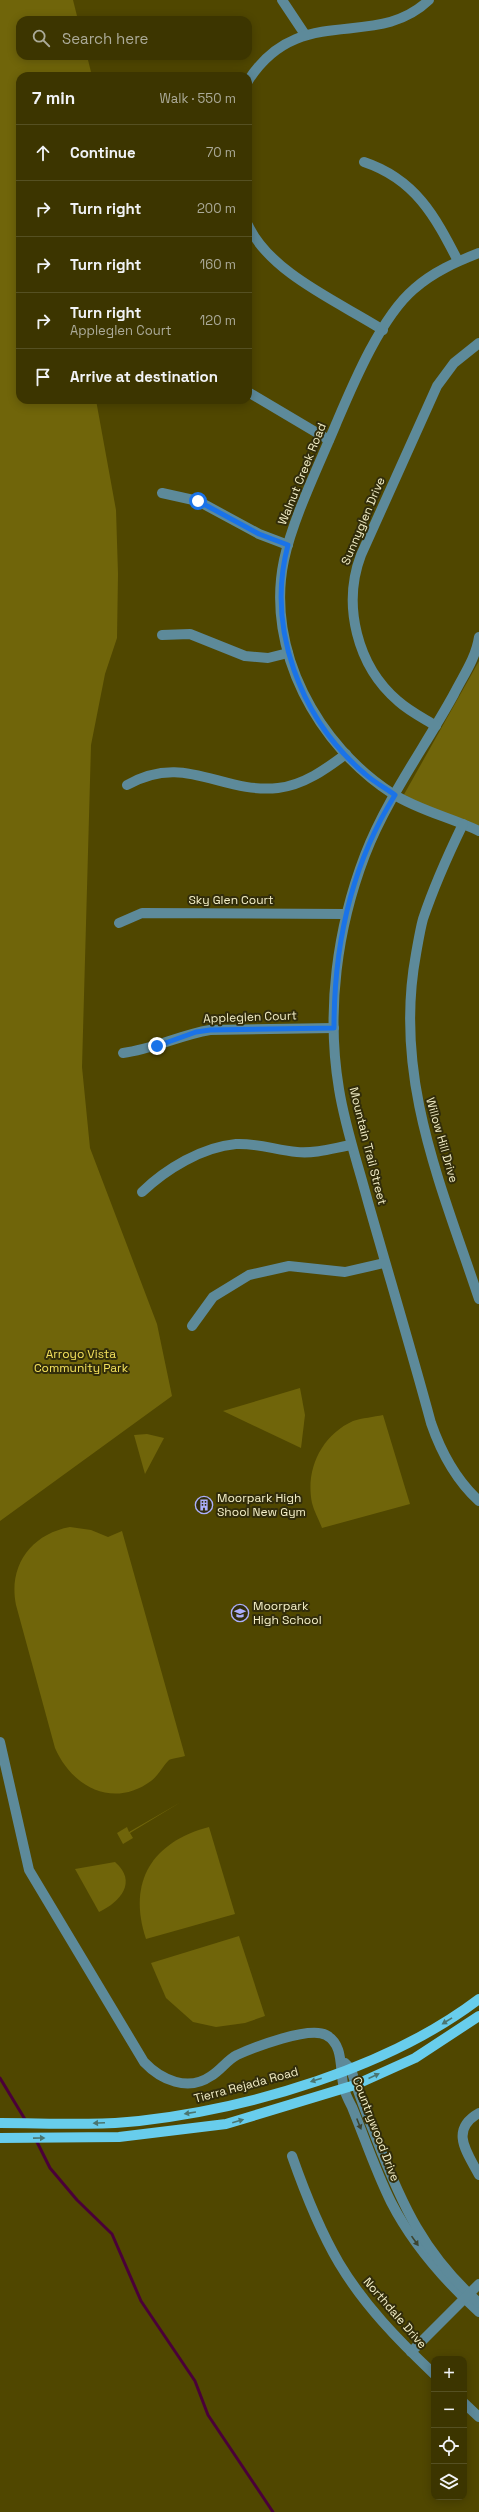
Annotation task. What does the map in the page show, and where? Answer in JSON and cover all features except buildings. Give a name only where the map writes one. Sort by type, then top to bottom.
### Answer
[{"type":"main road","name":"Tierra Rejada Road","points":[[0,2123],[138,2121],[224,2107],[346,2071],[428,2032],[479,1999]]},
{"type":"main road","points":[[0,2138],[144,2134],[226,2124],[355,2085],[414,2058],[479,2016]]},
{"type":"street","points":[[282,0],[304,33]]},
{"type":"street","points":[[252,76],[270,54],[291,39],[304,33],[333,27],[389,22],[425,1]]},
{"type":"street","points":[[364,162],[384,168],[418,195],[441,226],[458,261]]},
{"type":"street","points":[[252,233],[258,244],[282,265],[383,330]]},
{"type":"street","name":"Walnut Creek Road","points":[[479,253],[458,261],[414,288],[383,330],[366,357],[329,440],[288,545],[280,588],[282,628],[288,653],[302,690],[317,718],[346,754],[365,774],[395,795],[479,831]]},
{"type":"street","name":"Sunnyglen Drive","points":[[436,726],[397,701],[376,676],[358,640],[354,617],[353,587],[355,571],[361,555],[437,386],[454,362],[479,343]]},
{"type":"street","points":[[252,394],[329,440]]},
{"type":"street","points":[[162,493],[198,501],[259,534],[288,545]]},
{"type":"street","points":[[162,635],[190,634],[245,656],[268,658],[288,653]]},
{"type":"street","name":"Mountain Trail Street","points":[[479,637],[474,657],[370,841],[345,914],[337,971],[334,1028],[339,1088],[351,1145],[434,1433],[454,1472],[479,1501]]},
{"type":"street","points":[[127,785],[151,773],[189,772],[240,786],[279,788],[311,777],[346,754]]},
{"type":"street","name":"Willow Hill Drive","points":[[463,824],[439,874],[423,920],[412,976],[409,1038],[411,1066],[423,1128],[479,1299]]},
{"type":"street","name":"Sky Glen Court","points":[[119,923],[142,913],[345,914]]},
{"type":"street","name":"Appleglen Court","points":[[123,1053],[150,1049],[185,1036],[210,1030],[334,1028]]},
{"type":"street","points":[[142,1192],[160,1175],[201,1154],[235,1144],[249,1144],[308,1152],[351,1145]]},
{"type":"street","points":[[192,1326],[213,1297],[249,1275],[289,1266],[345,1272],[384,1263]]},
{"type":"street","name":"Countrywood Drive","points":[[0,1742],[29,1870],[144,2062],[154,2073],[169,2081],[183,2083],[198,2081],[211,2077],[236,2056],[284,2039],[318,2032],[328,2036],[336,2047],[346,2071],[355,2085],[400,2199],[431,2250],[479,2312]]},
{"type":"street","name":"Countrywood Drive","points":[[346,2071],[344,2088],[386,2191],[401,2220],[425,2256],[467,2297],[479,2303]]},
{"type":"street","points":[[479,2113],[466,2123],[462,2138],[465,2149],[479,2174]]},
{"type":"street","name":"Northdale Drive","points":[[292,2156],[322,2230],[339,2263],[367,2304],[411,2352],[431,2371]]},
{"type":"street","points":[[411,2352],[479,2284]]},
{"type":"street","points":[[467,2406],[479,2417]]},
{"type":"green space","name":"Arroyo Vista Community Park","points":[[0,0],[73,0],[77,16],[16,16],[16,60],[88,60],[91,72],[16,72],[16,404],[97,404],[116,510],[118,574],[117,638],[105,674],[91,745],[82,1067],[90,1148],[157,1324],[172,1396],[0,1521]]},
{"type":"green space","points":[[479,661],[479,831],[402,798]]},
{"type":"green space","points":[[300,1388],[305,1415],[301,1448],[223,1411]]},
{"type":"green space","points":[[383,1415],[410,1504],[322,1528],[312,1503],[310,1490],[311,1478],[318,1454],[333,1435],[342,1427],[353,1421]]},
{"type":"green space","points":[[147,1434],[164,1438],[145,1474],[134,1435]]},
{"type":"green space","points":[[70,1527],[91,1530],[108,1537],[122,1531],[185,1756],[169,1760],[151,1781],[137,1789],[122,1793],[108,1793],[95,1790],[72,1774],[62,1762],[55,1748],[16,1605],[14,1591],[16,1577],[19,1565],[25,1554],[34,1544],[44,1537],[56,1531]]},
{"type":"green space","points":[[181,1802],[130,1833],[133,1838],[123,1844],[117,1833],[127,1827],[129,1832]]},
{"type":"green space","points":[[209,1827],[235,1914],[146,1939],[141,1918],[140,1900],[143,1882],[149,1867],[159,1854],[172,1843],[189,1834]]},
{"type":"green space","points":[[115,1862],[122,1869],[125,1877],[126,1884],[124,1891],[114,1903],[99,1912],[75,1869]]},
{"type":"green space","points":[[239,1936],[265,2016],[245,2023],[216,2027],[193,2022],[166,1998],[151,1963]]},
{"type":"waterway","points":[[0,2078],[26,2121]]},
{"type":"waterway","points":[[36,2140],[50,2168],[77,2200],[112,2234],[141,2301],[195,2381],[208,2415],[273,2512]]},
{"type":"place","name":"Moorpark High Shool New Gym","points":[[204,1505]]},
{"type":"place","name":"Moorpark High School","points":[[240,1613]]},
{"type":"route","points":[[157,1046],[196,1032],[210,1030],[313,1027],[334,1028],[334,1002],[345,914],[355,881],[370,841],[386,808],[395,795],[365,774],[346,754],[317,718],[302,690],[288,653],[280,613],[280,588],[288,545],[259,534],[198,501]]}]
